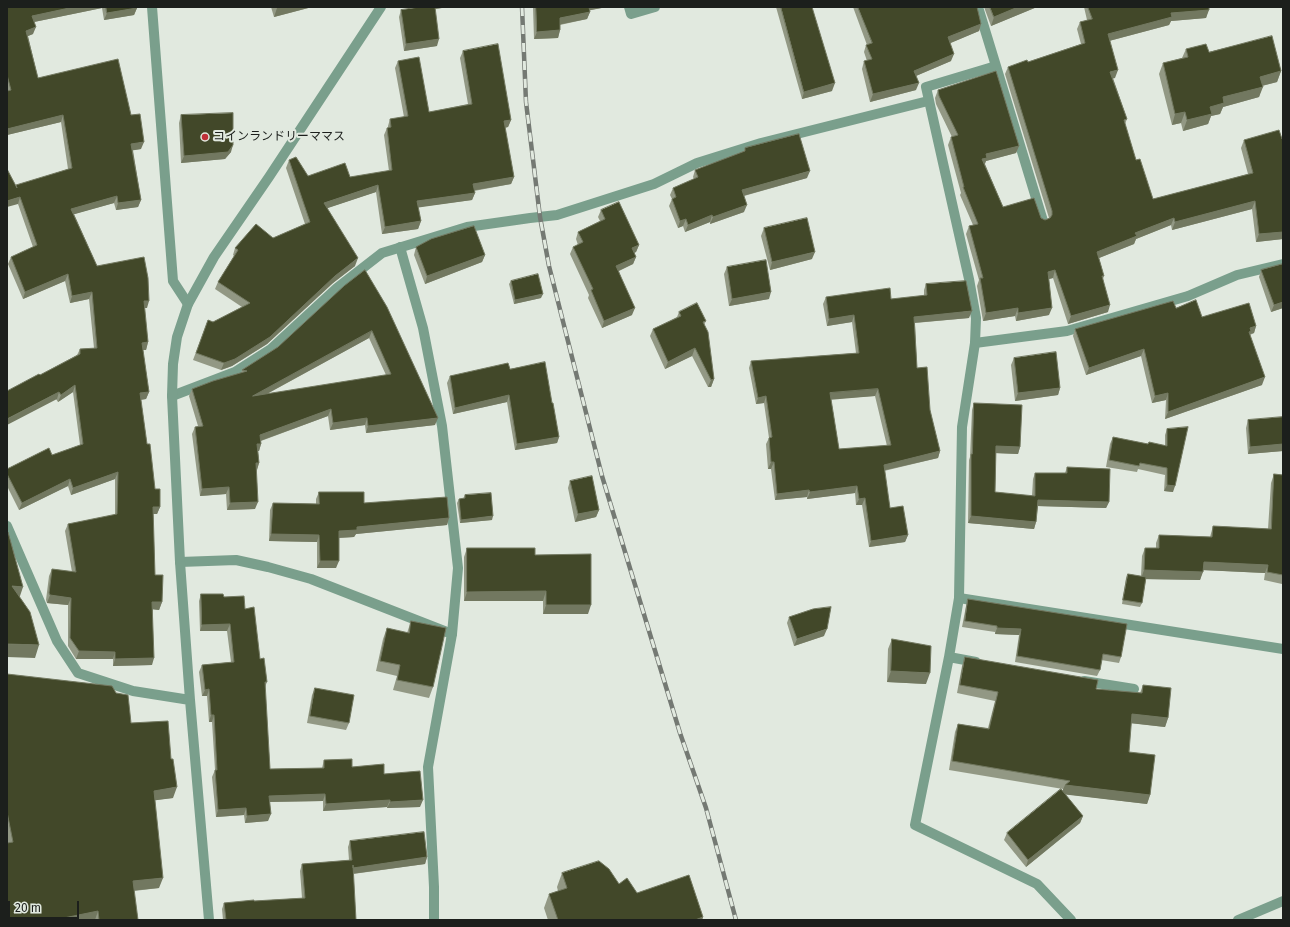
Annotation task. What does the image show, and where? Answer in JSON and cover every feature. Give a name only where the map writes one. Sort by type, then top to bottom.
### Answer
[{"type":"street","points":[[152,7],[173,281],[188,304]]},
{"type":"street","points":[[209,920],[180,562],[172,396],[173,364],[177,337],[188,304],[214,257],[269,177],[381,7]]},
{"type":"street","points":[[629,7],[631,14],[655,7]]},
{"type":"street","points":[[978,7],[1043,221]]},
{"type":"street","points":[[996,66],[926,87],[969,279],[976,318],[975,343],[962,427],[959,598],[949,657],[915,825],[1037,884],[1071,920]]},
{"type":"street","points":[[172,396],[234,372],[271,349],[337,288],[382,253],[467,227],[557,215],[654,184],[697,164],[761,143],[928,101]]},
{"type":"street","points":[[400,247],[423,328],[442,426],[458,568],[452,634],[428,767],[434,887],[434,920]]},
{"type":"street","points":[[975,343],[1066,331],[1188,296],[1237,275],[1283,264]]},
{"type":"street","points":[[7,526],[57,641],[78,673],[133,692],[190,700]]},
{"type":"street","points":[[180,562],[236,560],[311,578],[452,634]]},
{"type":"street","points":[[959,598],[1283,649]]},
{"type":"street","points":[[949,657],[988,664]]},
{"type":"street","points":[[1072,679],[1134,689]]},
{"type":"street","points":[[1238,920],[1283,900]]},
{"type":"building","points":[[7,7],[74,7],[32,16],[36,27],[26,31],[38,78],[118,59],[131,115],[140,114],[144,142],[131,144],[141,200],[118,203],[117,196],[71,209],[97,266],[144,257],[148,278],[149,301],[144,301],[148,342],[142,343],[149,392],[140,393],[147,444],[150,444],[155,489],[160,489],[160,507],[153,507],[155,575],[163,575],[162,602],[152,602],[154,658],[115,659],[115,652],[79,651],[70,638],[71,598],[50,595],[49,593],[52,569],[76,572],[68,524],[117,514],[118,472],[73,488],[70,479],[22,503],[7,474],[7,469],[49,448],[52,455],[83,444],[75,385],[61,395],[59,392],[7,419],[7,391],[80,354],[80,349],[97,348],[92,292],[72,296],[68,274],[25,292],[11,257],[37,245],[20,197],[7,201],[7,169],[17,188],[16,185],[72,168],[63,115],[7,129],[7,91],[11,90],[7,75]]},
{"type":"building","points":[[106,7],[136,7],[137,8],[107,13]]},
{"type":"building","points":[[420,7],[435,7],[439,39],[406,44],[401,10]]},
{"type":"building","points":[[536,7],[589,7],[590,12],[560,18],[560,30],[537,32]]},
{"type":"building","points":[[781,7],[812,7],[835,83],[804,92]]},
{"type":"building","points":[[858,7],[977,7],[981,24],[948,37],[954,54],[914,71],[919,83],[873,94],[864,61],[872,59],[866,45],[872,43]]},
{"type":"building","points":[[990,7],[1018,7],[994,17]]},
{"type":"building","points":[[1088,7],[1209,7],[1209,10],[1171,13],[1172,17],[1108,34],[1118,70],[1110,72],[1127,119],[1124,120],[1136,160],[1140,159],[1153,199],[1253,173],[1244,140],[1279,130],[1283,139],[1283,232],[1259,234],[1255,201],[1175,222],[1174,218],[1135,233],[1137,236],[1097,252],[1110,305],[1071,316],[1055,270],[1048,272],[1052,308],[1018,313],[1018,308],[986,313],[980,278],[983,278],[969,226],[978,224],[963,187],[951,137],[958,135],[939,96],[938,90],[996,71],[1019,146],[986,154],[987,158],[982,159],[1003,207],[1034,198],[1041,218],[1045,220],[1050,218],[1052,211],[1008,67],[1085,43],[1080,22],[1092,19]]},
{"type":"building","points":[[1272,36],[1281,71],[1260,77],[1263,87],[1223,97],[1224,103],[1210,107],[1212,114],[1187,120],[1185,112],[1175,114],[1163,63],[1188,57],[1186,49],[1206,44],[1209,52]]},
{"type":"building","points":[[498,44],[511,120],[504,121],[514,177],[473,184],[475,193],[417,201],[421,221],[385,227],[378,185],[324,203],[358,258],[335,276],[270,337],[235,359],[224,363],[196,353],[208,320],[213,322],[250,303],[218,282],[238,250],[235,248],[256,224],[273,238],[310,222],[289,160],[296,157],[308,176],[345,163],[350,177],[392,170],[387,128],[391,127],[390,119],[408,116],[398,61],[419,57],[429,112],[472,104],[463,51]]},
{"type":"building","name":"コインランドリーママス","points":[[233,113],[233,145],[228,152],[184,156],[181,115]]},
{"type":"building","points":[[799,134],[810,171],[742,190],[747,205],[713,217],[712,215],[688,225],[686,219],[680,221],[672,199],[676,197],[673,188],[698,177],[695,170],[745,151],[745,148]]},
{"type":"building","points":[[619,202],[639,245],[632,248],[636,257],[616,266],[635,308],[604,321],[591,290],[593,289],[573,247],[583,242],[578,232],[605,219],[601,210]]},
{"type":"building","points":[[807,218],[815,252],[772,262],[764,228]]},
{"type":"building","points":[[474,226],[485,255],[427,276],[416,247],[431,239]]},
{"type":"building","points":[[766,260],[771,292],[732,299],[727,267]]},
{"type":"building","points":[[1283,264],[1283,302],[1274,305],[1261,270]]},
{"type":"building","points":[[365,270],[387,307],[438,418],[368,426],[367,418],[333,423],[331,409],[260,435],[261,444],[257,444],[259,463],[256,463],[258,502],[230,503],[229,487],[202,489],[195,427],[203,426],[192,389],[247,371],[242,370],[278,347],[344,286]],"holes":[[[372,331],[391,374],[253,396]]]},
{"type":"building","points":[[538,274],[543,294],[515,300],[511,281]]},
{"type":"building","points":[[966,281],[972,311],[914,317],[917,368],[927,367],[930,410],[940,451],[884,465],[890,508],[903,506],[908,535],[871,541],[865,498],[859,499],[857,486],[810,492],[809,490],[777,494],[774,462],[771,462],[769,438],[772,437],[766,396],[758,398],[751,361],[859,353],[854,315],[829,319],[826,297],[890,288],[891,299],[927,295],[926,284]],"holes":[[[878,389],[891,445],[839,449],[830,393]]]},
{"type":"building","points":[[1196,300],[1202,317],[1249,303],[1256,326],[1250,328],[1251,331],[1249,332],[1265,377],[1168,412],[1168,393],[1155,396],[1144,349],[1089,368],[1075,329],[1173,301],[1176,308]]},
{"type":"building","points":[[697,303],[706,321],[703,322],[708,332],[714,379],[711,380],[695,348],[668,362],[653,329],[681,316],[679,312]]},
{"type":"building","points":[[1056,352],[1060,388],[1018,393],[1014,358]]},
{"type":"building","points":[[545,362],[559,437],[517,444],[509,395],[455,408],[450,376],[508,363],[510,369]]},
{"type":"building","points":[[974,403],[1022,405],[1020,447],[996,446],[995,492],[1035,496],[1035,473],[1067,473],[1067,467],[1110,469],[1109,502],[1038,500],[1036,522],[971,516],[971,454]]},
{"type":"building","points":[[1283,417],[1283,444],[1250,447],[1248,420]]},
{"type":"building","points":[[1188,427],[1175,486],[1167,485],[1167,468],[1140,463],[1139,466],[1109,460],[1113,437],[1167,446],[1167,429]]},
{"type":"building","points":[[1274,474],[1283,475],[1283,575],[1267,572],[1268,565],[1204,562],[1203,572],[1144,570],[1145,548],[1159,548],[1159,535],[1212,537],[1213,526],[1271,529]]},
{"type":"building","points":[[592,476],[599,510],[578,514],[570,481]]},
{"type":"building","points":[[319,492],[364,492],[364,503],[447,497],[449,518],[357,527],[357,530],[339,531],[339,561],[320,561],[319,535],[271,534],[273,503],[319,504]]},
{"type":"building","points":[[491,493],[493,516],[461,520],[459,499],[465,498],[465,495]]},
{"type":"building","points":[[7,532],[23,587],[12,586],[30,612],[39,645],[7,644]]},
{"type":"building","points":[[467,548],[535,548],[535,555],[591,554],[591,605],[546,605],[546,591],[467,592]]},
{"type":"building","points":[[1128,574],[1146,577],[1142,603],[1123,600]]},
{"type":"building","points":[[201,594],[223,594],[224,597],[244,596],[245,609],[254,607],[260,659],[264,658],[267,682],[265,682],[270,769],[324,768],[324,760],[352,759],[352,767],[384,764],[384,774],[420,771],[423,800],[390,802],[390,800],[326,804],[325,794],[269,796],[271,814],[247,816],[246,808],[218,810],[215,770],[217,770],[214,715],[211,715],[209,689],[205,690],[202,665],[234,662],[230,624],[202,625]]},
{"type":"building","points":[[968,599],[1127,624],[1121,657],[1103,654],[1100,670],[1017,656],[1021,629],[997,628],[997,626],[965,621]]},
{"type":"building","points":[[831,607],[827,629],[797,639],[789,617],[813,609]]},
{"type":"building","points":[[411,621],[446,628],[433,687],[397,680],[400,665],[380,661],[387,628],[409,633]]},
{"type":"building","points":[[892,639],[931,646],[930,673],[891,671]]},
{"type":"building","points":[[965,657],[1098,680],[1096,689],[1142,693],[1143,685],[1171,688],[1168,718],[1132,714],[1129,752],[1155,755],[1150,795],[1065,785],[1070,781],[952,761],[958,724],[989,729],[998,692],[960,685]]},
{"type":"building","points":[[7,674],[112,686],[116,693],[128,695],[131,723],[168,721],[171,759],[173,759],[177,787],[154,791],[163,878],[133,881],[138,920],[99,920],[98,911],[54,920],[7,920],[7,843],[13,842],[7,812]]},
{"type":"building","points":[[315,688],[354,695],[349,723],[310,716]]},
{"type":"building","points":[[1061,789],[1083,816],[1028,860],[1007,833]]},
{"type":"building","points":[[424,832],[427,857],[353,868],[356,920],[226,920],[224,903],[305,898],[302,864],[352,860],[350,841]]},
{"type":"building","points":[[599,861],[609,869],[619,884],[627,878],[637,893],[689,875],[703,917],[695,920],[558,920],[549,894],[567,888],[562,873]]},
{"type":"railway","points":[[522,7],[526,102],[540,217],[549,266],[602,476],[680,733],[706,808],[736,920]]},
{"type":"place","name":"コインランドリーママス","points":[[205,137]]}]
